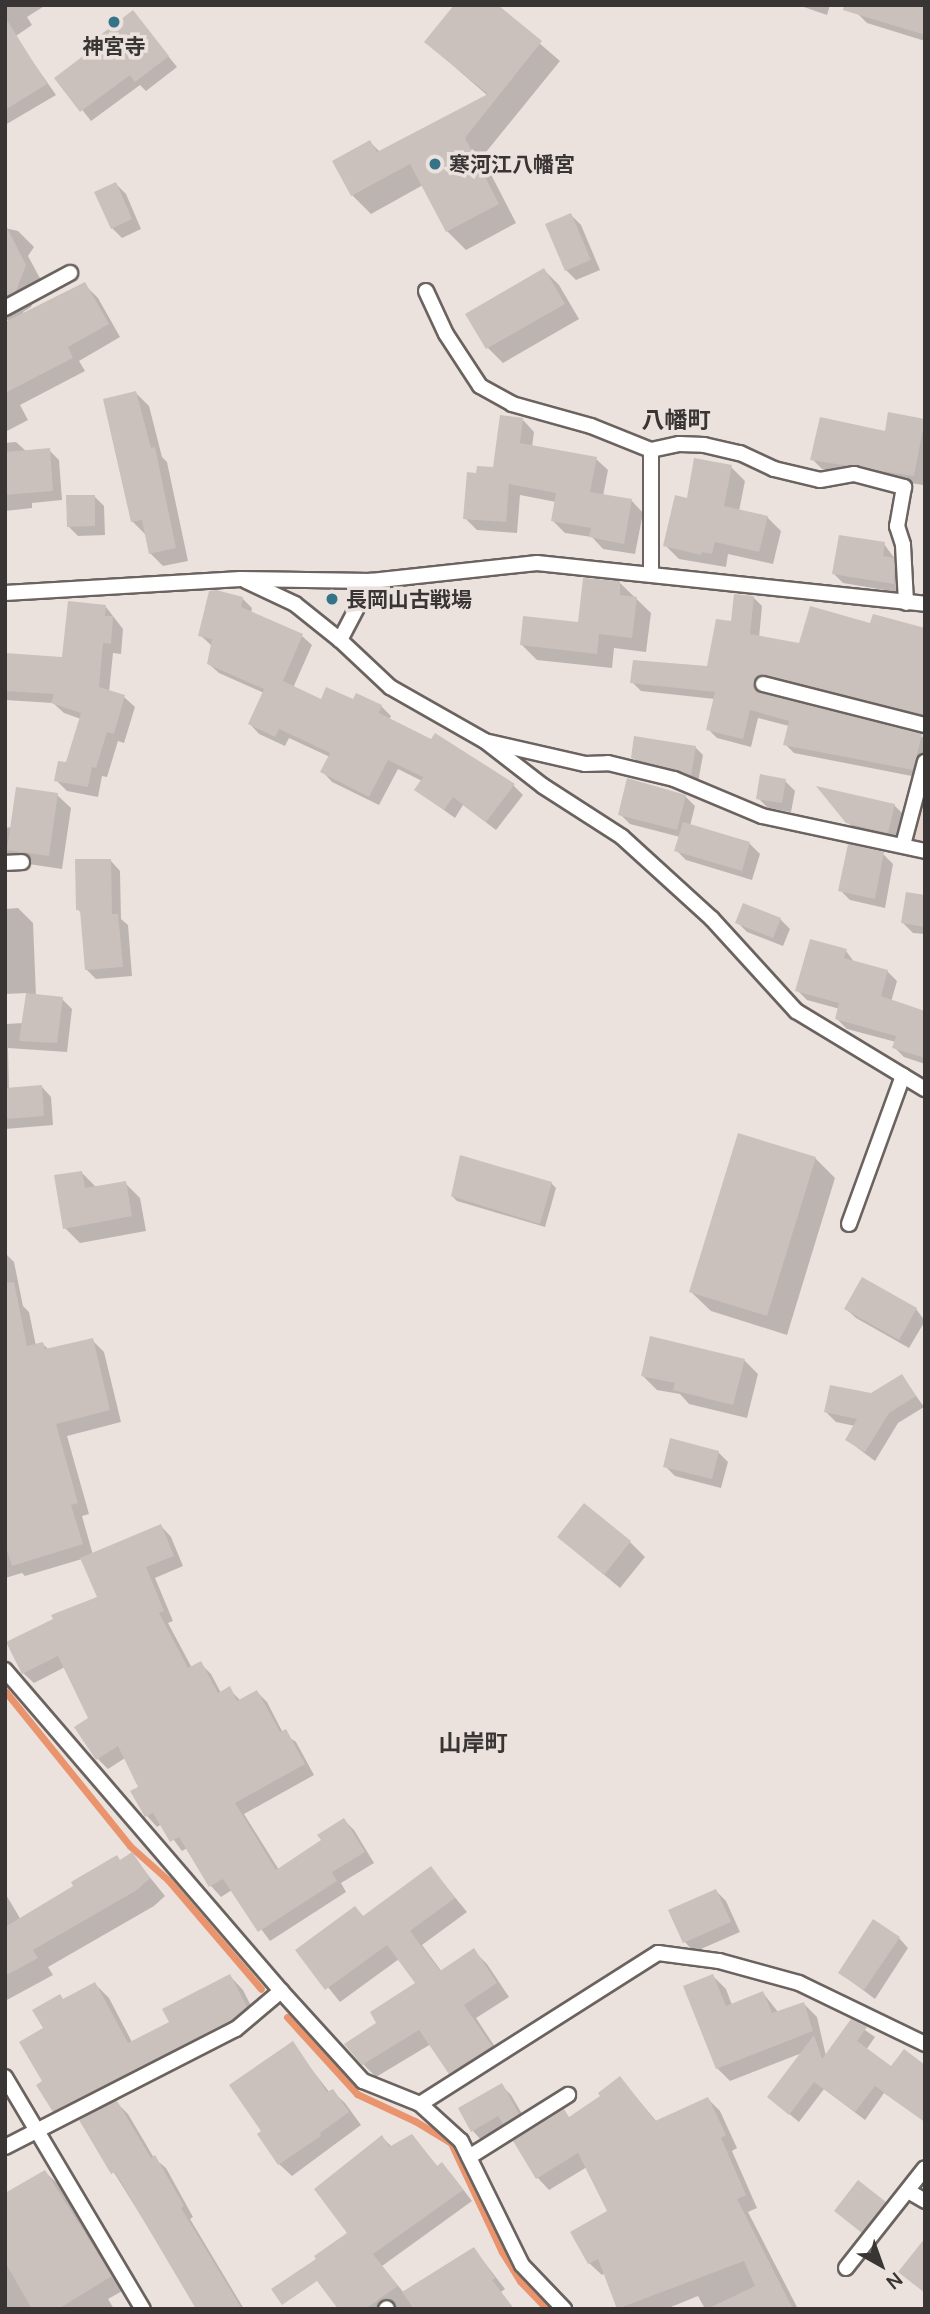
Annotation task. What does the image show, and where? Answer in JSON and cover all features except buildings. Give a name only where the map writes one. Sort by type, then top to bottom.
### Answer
[{"type":"lane","points":[[5,308],[70,273]]},
{"type":"lane","points":[[426,291],[446,334],[480,386],[512,404],[591,426],[651,450],[679,444],[704,445],[740,453],[774,469],[820,480],[854,474],[904,487],[897,526],[903,545],[906,603]]},
{"type":"lane","points":[[651,450],[651,574]]},
{"type":"lane","points":[[5,593],[241,579],[372,581],[537,563],[925,604]]},
{"type":"lane","points":[[241,579],[295,604],[340,640],[390,687],[485,741],[543,786],[622,837],[666,874],[796,1011],[925,1089]]},
{"type":"lane","points":[[340,640],[372,581]]},
{"type":"lane","points":[[763,684],[925,725]]},
{"type":"lane","points":[[485,741],[585,764],[608,763],[674,779],[762,816],[925,851]]},
{"type":"lane","points":[[903,845],[925,762]]},
{"type":"lane","points":[[5,863],[22,862]]},
{"type":"lane","points":[[849,1224],[903,1076]]},
{"type":"lane","points":[[5,1670],[281,1991],[363,2081],[420,2104],[461,2141],[522,2265],[564,2309]]},
{"type":"lane","points":[[420,2104],[658,1953],[719,1961],[799,1983],[925,2044]]},
{"type":"lane","points":[[5,2147],[236,2029],[281,1991]]},
{"type":"lane","points":[[5,2077],[142,2309]]},
{"type":"lane","points":[[469,2157],[568,2095]]},
{"type":"lane","points":[[846,2268],[925,2168]]},
{"type":"lane","points":[[908,2191],[925,2201]]},
{"type":"shaded area","points":[[925,762],[925,851],[903,845]]},
{"type":"waterway","points":[[5,1691],[130,1846],[168,1880],[261,1989]]},
{"type":"waterway","points":[[287,2017],[357,2094],[415,2121],[451,2143],[502,2252],[520,2281],[547,2309]]},
{"type":"place","name":"神宮寺","points":[[114,22]]},
{"type":"place","name":"寒河江八幡宮","points":[[435,164]]},
{"type":"place","name":"長岡山古戦場","points":[[332,599]]},
{"type":"district","name":"八幡町","points":[[676,419]]},
{"type":"district","name":"山岸町","points":[[473,1742]]}]
